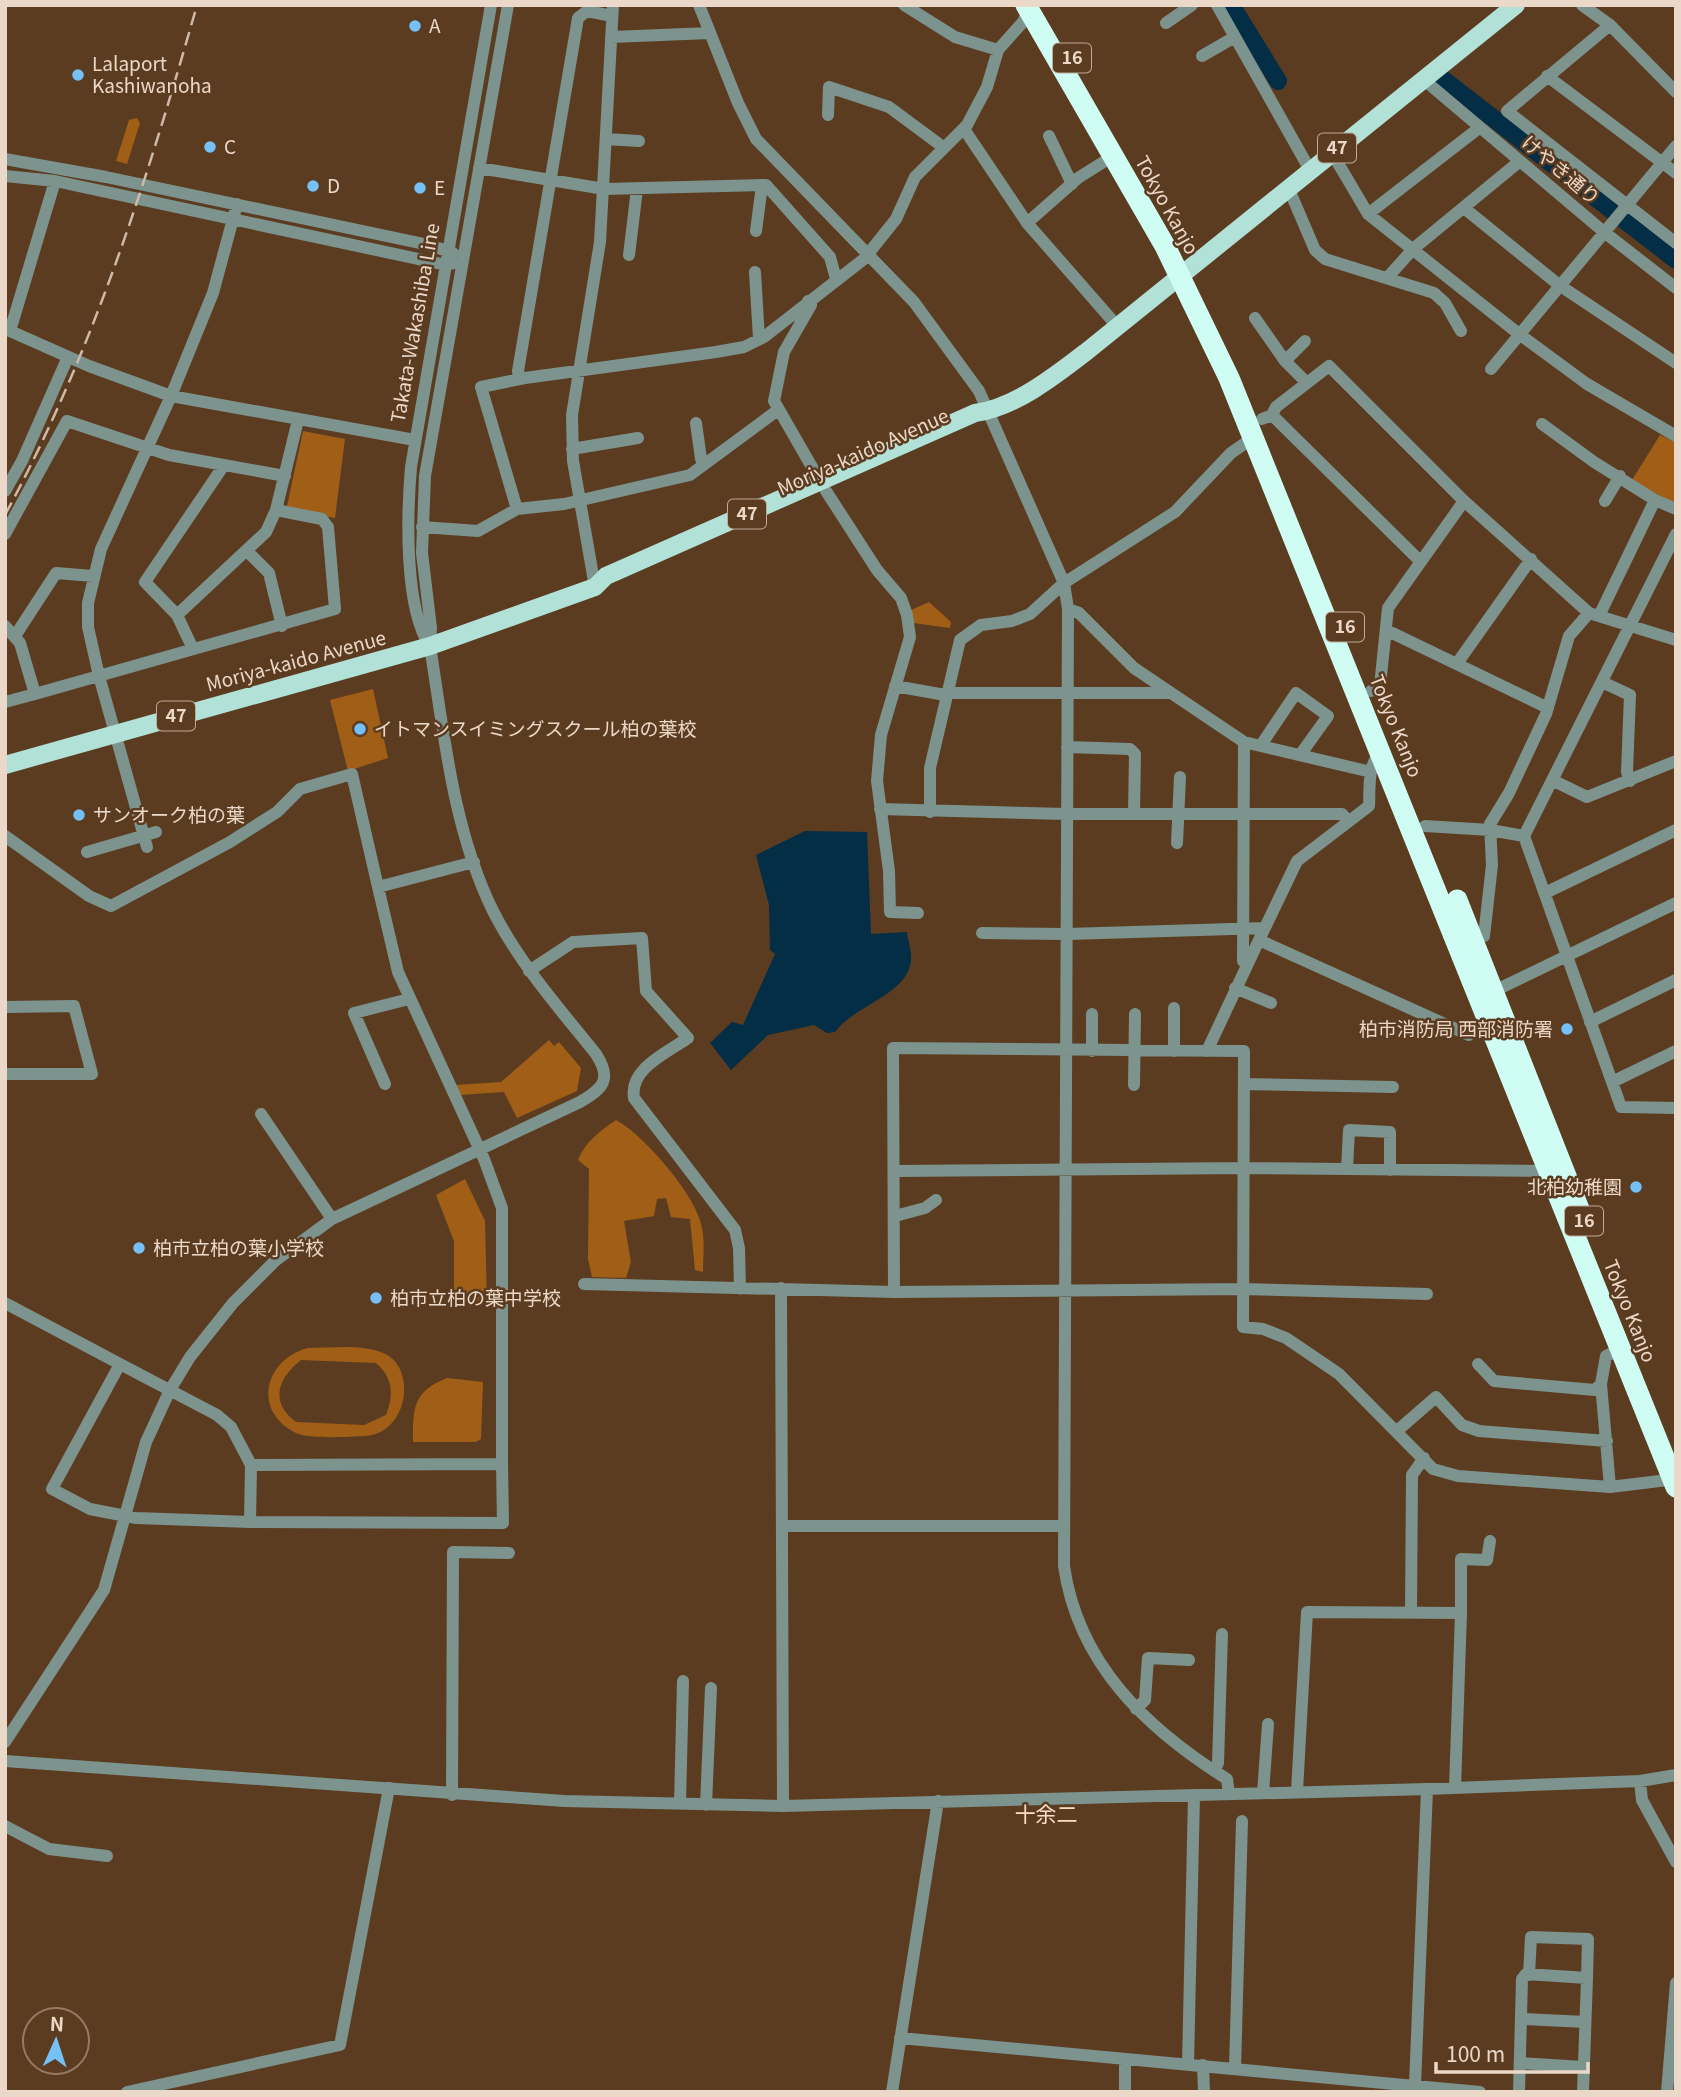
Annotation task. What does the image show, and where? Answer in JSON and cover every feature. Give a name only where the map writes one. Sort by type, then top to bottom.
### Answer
[{"type":"highway","name":"Tokyo Kanjo","points":[[1032,7],[1113,156],[1186,270]]},
{"type":"highway","name":"Tokyo Kanjo","points":[[1032,7],[1186,270],[1263,424],[1425,826],[1474,939],[1488,994],[1548,1171],[1675,1482]]},
{"type":"highway","name":"Tokyo Kanjo","points":[[1263,424],[1377,762],[1488,994],[1676,1451]]},
{"type":"main road","name":"Moriya-kaido Avenue","points":[[5,765],[430,646],[595,587],[606,576],[823,486],[975,413],[990,411],[1053,376],[1118,327],[1516,5]]},
{"type":"street","name":"Takata-Wakashiba Line","points":[[430,646],[420,631],[410,557],[408,496],[415,440],[491,5]]},
{"type":"street","name":"Takata-Wakashiba Line","points":[[430,646],[431,628],[422,527],[429,443],[508,5]]},
{"type":"street","points":[[699,5],[738,103],[756,139],[914,302],[979,391],[1064,583],[1068,609],[1064,1526],[1066,1582],[1078,1618],[1102,1664],[1136,1709],[1175,1746],[1227,1779],[1229,1794]]},
{"type":"street","points":[[904,5],[955,37],[999,50]]},
{"type":"street","points":[[1166,23],[1192,5]]},
{"type":"street","points":[[1217,5],[1233,38],[1310,170]]},
{"type":"street","points":[[1582,5],[1610,25],[1676,93]]},
{"type":"street","points":[[516,506],[481,387],[519,379],[716,352],[744,347],[759,340],[867,255],[896,219],[915,177],[964,129],[987,87],[999,50],[1032,7]]},
{"type":"street","points":[[519,379],[518,370],[578,18],[587,11],[613,11],[600,242],[572,415],[572,449],[595,587]]},
{"type":"street","points":[[1610,25],[1507,111],[1676,243]]},
{"type":"street","points":[[611,37],[710,33]]},
{"type":"street","points":[[1202,56],[1233,38]]},
{"type":"street","points":[[1547,76],[1676,173]]},
{"type":"street","name":"けやき通り","points":[[1423,79],[1604,232],[1676,288]]},
{"type":"street","points":[[828,115],[829,87],[890,107],[943,147]]},
{"type":"street","points":[[1368,214],[1479,128]]},
{"type":"street","points":[[964,129],[1027,223],[1118,327]]},
{"type":"street","points":[[1049,136],[1072,184]]},
{"type":"street","points":[[606,139],[639,141]]},
{"type":"street","points":[[1491,369],[1676,146]]},
{"type":"street","points":[[1332,153],[1368,214],[1519,334],[1587,384],[1676,436]]},
{"type":"street","points":[[1027,223],[1072,184],[1113,156]]},
{"type":"street","points":[[5,159],[236,211],[446,265],[463,261]]},
{"type":"street","points":[[1388,277],[1413,249],[1520,161]]},
{"type":"street","points":[[479,168],[604,189],[766,185],[830,257],[836,279]]},
{"type":"street","points":[[5,176],[55,181],[448,249],[463,261]]},
{"type":"street","points":[[55,181],[10,331],[68,357],[171,396],[415,440]]},
{"type":"street","points":[[756,231],[762,185]]},
{"type":"street","points":[[1288,187],[1315,250],[1325,259],[1388,277],[1394,283],[1434,293],[1445,303],[1461,331]]},
{"type":"street","points":[[629,255],[636,189]]},
{"type":"street","points":[[1464,208],[1559,285],[1676,363]]},
{"type":"street","points":[[87,852],[149,838],[99,676],[88,627],[88,603],[93,576],[105,540],[171,396],[213,293],[236,211]]},
{"type":"street","points":[[755,272],[759,340]]},
{"type":"street","points":[[808,301],[811,305],[784,352],[774,401],[823,486],[877,570],[901,598],[910,637],[881,735],[877,781],[889,871],[891,912],[918,912]]},
{"type":"street","points":[[1255,318],[1285,361],[1307,383]]},
{"type":"street","points":[[1285,361],[1305,341]]},
{"type":"street","points":[[5,491],[22,461],[68,357]]},
{"type":"street","points":[[930,812],[930,768],[945,694],[960,640],[981,625],[1012,621],[1030,614],[1064,583],[1175,512],[1231,453],[1263,424],[1276,407],[1329,366],[1464,502],[1594,615],[1676,640]]},
{"type":"street","points":[[422,527],[478,531],[517,509],[580,500],[690,475],[778,410]]},
{"type":"street","points":[[177,615],[266,532],[276,510],[298,420]]},
{"type":"street","points":[[5,534],[67,421],[147,449],[285,476]]},
{"type":"street","points":[[696,423],[701,459],[706,463]]},
{"type":"street","points":[[1263,424],[1420,561]]},
{"type":"street","points":[[1542,424],[1594,462],[1656,500],[1676,509]]},
{"type":"street","points":[[572,449],[638,438]]},
{"type":"street","points":[[193,649],[177,615],[147,586],[146,577],[224,465]]},
{"type":"street","points":[[1605,501],[1620,476]]},
{"type":"street","points":[[1474,939],[1484,936],[1492,865],[1490,824],[1509,793],[1548,708],[1569,636],[1594,615],[1656,500]]},
{"type":"street","points":[[1371,691],[1380,686],[1388,608],[1464,502]]},
{"type":"street","points":[[5,702],[330,611],[336,602],[328,527],[322,519],[276,510]]},
{"type":"street","points":[[1676,534],[1524,836],[1621,1107],[1676,1108]]},
{"type":"street","points":[[247,551],[269,573],[282,626]]},
{"type":"street","points":[[1458,662],[1531,559]]},
{"type":"street","points":[[35,694],[10,631],[56,573],[93,576]]},
{"type":"street","points":[[1068,609],[1079,613],[1134,668],[1244,742],[1300,755],[1377,762],[1369,806],[1297,861],[1235,988],[1208,1051]]},
{"type":"street","points":[[1386,629],[1548,708]]},
{"type":"street","points":[[5,1742],[104,1590],[146,1441],[170,1390],[200,1343],[233,1303],[275,1261],[332,1219],[580,1102],[596,1093],[604,1078],[605,1068],[596,1054],[529,971],[492,908],[458,811],[430,646]]},
{"type":"street","points":[[1602,682],[1630,695],[1627,772],[1630,781]]},
{"type":"street","points":[[895,686],[945,694],[1168,693]]},
{"type":"street","points":[[1261,745],[1296,693],[1328,716],[1300,755]]},
{"type":"street","points":[[1244,742],[1242,961],[1247,965]]},
{"type":"street","points":[[1067,747],[1130,749],[1135,754],[1134,813]]},
{"type":"street","points":[[1552,780],[1587,797],[1676,761]]},
{"type":"street","points":[[5,836],[89,896],[111,906],[174,874],[261,822],[277,812],[300,789],[352,774],[398,972],[478,1148],[502,1208],[503,1523],[250,1522],[124,1517],[90,1509],[52,1489],[120,1364]]},
{"type":"street","points":[[1177,843],[1180,777]]},
{"type":"street","points":[[880,809],[1067,814],[1342,814],[1349,821]]},
{"type":"street","points":[[1425,826],[1490,830],[1524,836]]},
{"type":"street","points":[[1545,893],[1676,830]]},
{"type":"street","points":[[378,887],[474,862]]},
{"type":"street","points":[[1488,994],[1676,903]]},
{"type":"street","points":[[982,933],[1068,934],[1265,928]]},
{"type":"street","points":[[529,971],[573,942],[642,938],[646,991],[688,1038],[638,1074],[632,1085],[634,1098],[734,1230],[739,1248],[740,1289]]},
{"type":"street","points":[[1259,940],[1469,1035]]},
{"type":"street","points":[[1590,1021],[1676,980]]},
{"type":"street","points":[[1235,988],[1271,1003]]},
{"type":"street","points":[[385,1084],[354,1013],[409,999]]},
{"type":"street","points":[[5,1007],[74,1006],[93,1074],[5,1074]]},
{"type":"street","points":[[1174,1008],[1174,1051]]},
{"type":"street","points":[[1092,1014],[1092,1051]]},
{"type":"street","points":[[1134,1085],[1135,1014]]},
{"type":"street","points":[[894,1292],[893,1048],[1244,1051],[1243,1327],[1263,1329],[1296,1345],[1339,1374],[1398,1430],[1433,1469],[1458,1476],[1609,1488],[1675,1482]]},
{"type":"street","points":[[1612,1082],[1676,1051]]},
{"type":"street","points":[[1244,1084],[1393,1087]]},
{"type":"street","points":[[261,1114],[332,1219]]},
{"type":"street","points":[[1347,1169],[1349,1130],[1390,1132],[1390,1170]]},
{"type":"street","points":[[895,1171],[1243,1168],[1548,1171]]},
{"type":"street","points":[[895,1216],[918,1210],[936,1200]]},
{"type":"street","points":[[584,1284],[894,1292],[1242,1289],[1427,1294]]},
{"type":"street","points":[[782,1288],[783,1806]]},
{"type":"street","points":[[5,1303],[170,1390],[231,1427],[251,1465],[250,1522]]},
{"type":"street","points":[[1609,1488],[1601,1384],[1606,1356],[1621,1349]]},
{"type":"street","points":[[1478,1364],[1494,1381],[1595,1390],[1601,1384]]},
{"type":"street","points":[[1398,1430],[1436,1397],[1462,1425],[1479,1431],[1607,1441]]},
{"type":"street","points":[[1411,1612],[1412,1475],[1424,1458]]},
{"type":"street","points":[[251,1465],[502,1464]]},
{"type":"street","points":[[783,1526],[1064,1526]]},
{"type":"street","points":[[1455,1788],[1461,1559],[1486,1560],[1490,1541]]},
{"type":"street","points":[[452,1795],[453,1552],[509,1553]]},
{"type":"street","points":[[1297,1791],[1307,1612],[1461,1613]]},
{"type":"street","points":[[1214,1771],[1218,1763],[1222,1634]]},
{"type":"street","points":[[1136,1709],[1146,1700],[1148,1658],[1189,1660]]},
{"type":"street","points":[[680,1804],[683,1681]]},
{"type":"street","points":[[706,1805],[712,1688]]},
{"type":"street","points":[[1263,1793],[1268,1724]]},
{"type":"street","points":[[5,1761],[237,1780],[389,1788],[452,1795],[783,1806],[1427,1789],[1640,1781],[1676,1775]]},
{"type":"street","points":[[1640,1781],[1642,1800],[1675,1857]]},
{"type":"street","points":[[127,2092],[340,2045],[389,1788]]},
{"type":"street","points":[[1415,2085],[1427,1789]]},
{"type":"street","points":[[1188,2064],[1194,1796]]},
{"type":"street","points":[[892,2092],[938,1801]]},
{"type":"street","points":[[1235,2068],[1242,1821]]},
{"type":"street","points":[[5,1826],[49,1849],[107,1856]]},
{"type":"street","points":[[1529,1975],[1531,1937],[1588,1939],[1583,2092]]},
{"type":"street","points":[[1519,2092],[1522,1979],[1529,1975],[1587,1978]]},
{"type":"street","points":[[1667,2092],[1676,1983]]},
{"type":"street","points":[[1521,2019],[1585,2022]]},
{"type":"street","points":[[900,2038],[1235,2068],[1388,2087],[1415,2085],[1434,2090],[1480,2092]]},
{"type":"street","points":[[1125,2060],[1125,2092]]},
{"type":"street","points":[[1520,2063],[1583,2067]]},
{"type":"street","points":[[1203,2065],[1204,2092]]},
{"type":"shaded area","points":[[137,118],[140,123],[127,164],[116,161],[129,120]]},
{"type":"shaded area","points":[[303,431],[345,439],[335,518],[290,510],[287,506]]},
{"type":"shaded area","points":[[1660,435],[1676,442],[1676,505],[1632,480]]},
{"type":"shaded area","points":[[929,602],[951,622],[950,628],[913,623],[911,610]]},
{"type":"shaded area","name":"イトマンスイミングスクール柏の葉校","points":[[373,689],[388,758],[348,771],[330,700]]},
{"type":"shaded area","points":[[549,1040],[554,1046],[559,1042],[581,1068],[577,1091],[517,1118],[504,1092],[459,1095],[455,1085],[501,1082]]},
{"type":"shaded area","points":[[616,1120],[654,1152],[691,1200],[702,1228],[703,1272],[695,1270],[690,1219],[671,1217],[666,1198],[657,1199],[654,1216],[624,1221],[631,1262],[626,1278],[592,1277],[588,1259],[589,1169],[578,1160],[589,1142]]},
{"type":"shaded area","points":[[465,1179],[485,1221],[487,1302],[454,1301],[454,1241],[436,1195]]},
{"type":"shaded area","points":[[336,1347],[366,1348],[383,1353],[394,1361],[401,1372],[404,1385],[399,1413],[391,1424],[380,1432],[365,1436],[319,1437],[296,1433],[273,1412],[269,1399],[273,1374],[293,1354],[308,1348]],"holes":[[[301,1360],[376,1363],[389,1381],[391,1393],[386,1415],[364,1425],[296,1422],[282,1406],[282,1382]]]},
{"type":"shaded area","points":[[447,1378],[483,1382],[481,1439],[476,1442],[413,1442],[413,1420],[417,1403],[427,1389]]},
{"type":"water","points":[[805,831],[867,832],[871,934],[907,932],[911,957],[908,972],[891,991],[843,1023],[835,1032],[827,1033],[814,1025],[768,1035],[731,1070],[710,1043],[732,1022],[743,1025],[775,954],[770,950],[769,905],[756,855]]},
{"type":"waterway","points":[[1231,5],[1278,81]]},
{"type":"waterway","points":[[1444,80],[1676,260]]},
{"type":"railway","points":[[5,515],[65,392],[115,266],[197,5]]},
{"type":"place","name":"A","points":[[415,26]]},
{"type":"place","name":"Lalaport Kashiwanoha","points":[[78,75]]},
{"type":"place","name":"C","points":[[210,147]]},
{"type":"place","name":"D","points":[[313,186]]},
{"type":"place","name":"E","points":[[420,188]]},
{"type":"place","name":"イトマンスイミングスクール柏の葉校","points":[[360,729]]},
{"type":"place","name":"サンオーク柏の葉","points":[[79,815]]},
{"type":"place","name":"柏市消防局 西部消防署","points":[[1567,1029]]},
{"type":"place","name":"北柏幼稚園","points":[[1636,1187]]},
{"type":"place","name":"柏市立柏の葉小学校","points":[[139,1248]]},
{"type":"place","name":"柏市立柏の葉中学校","points":[[376,1298]]},
{"type":"district","name":"十余二","points":[[1046,1815]]}]
